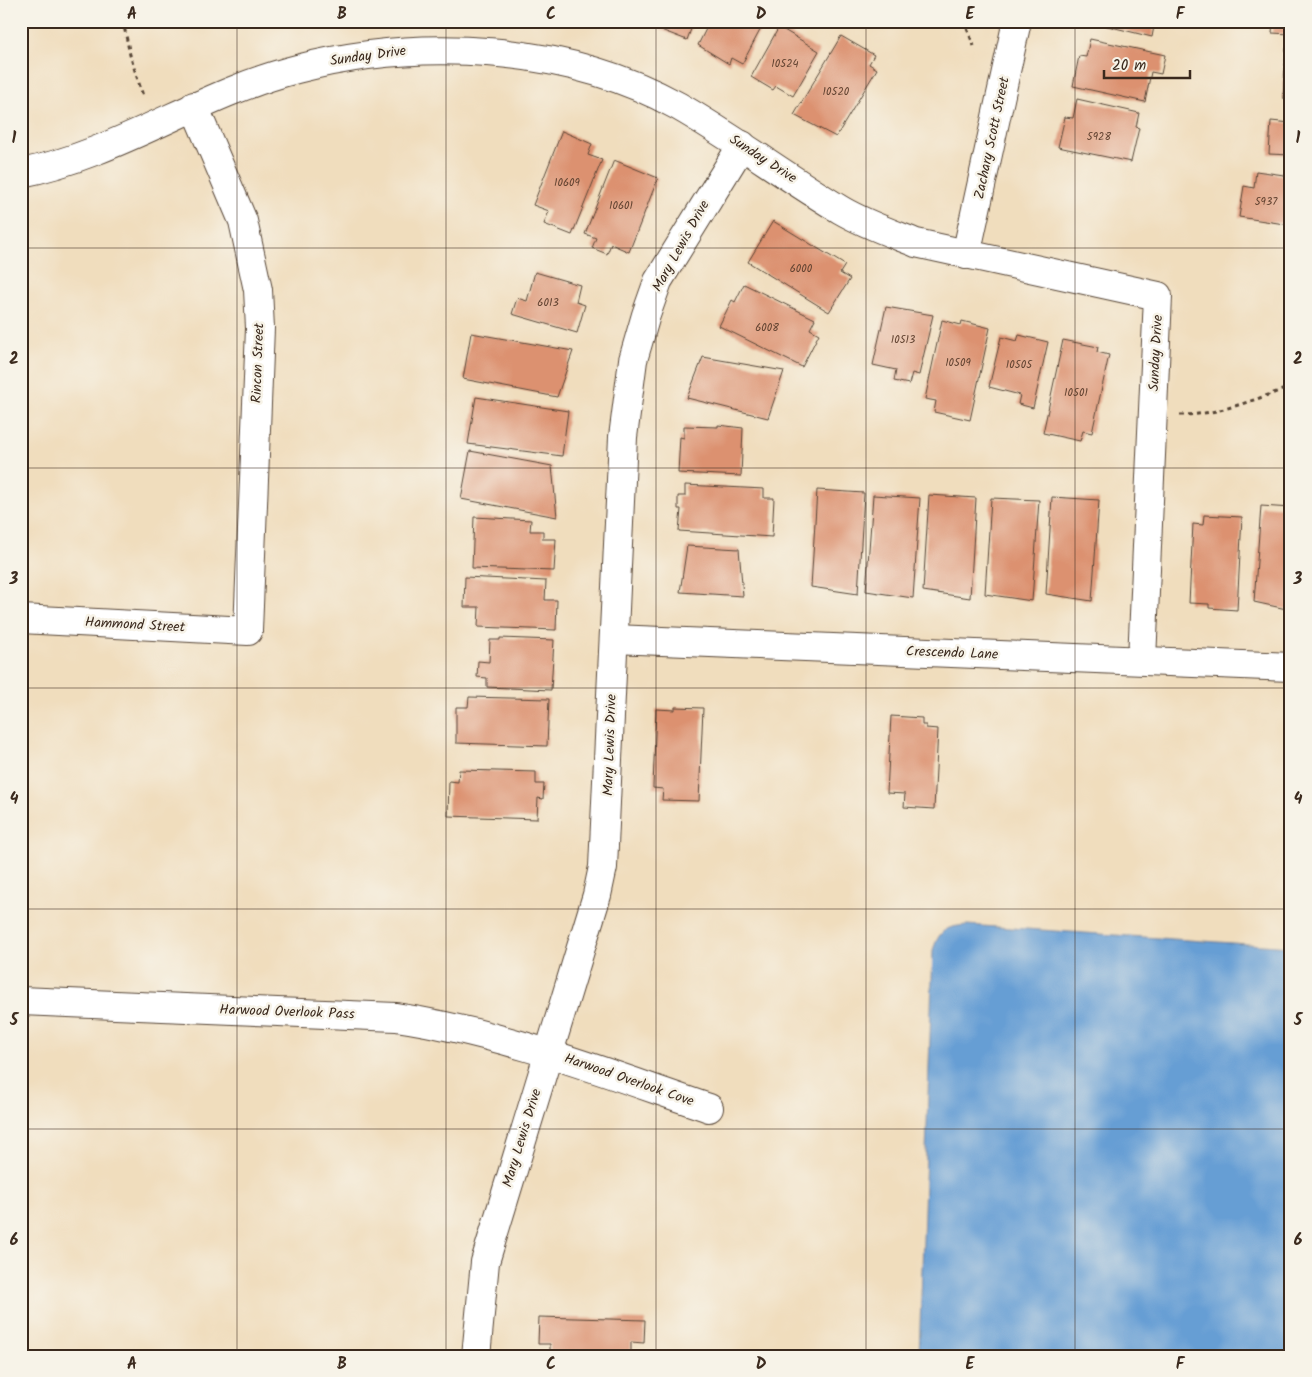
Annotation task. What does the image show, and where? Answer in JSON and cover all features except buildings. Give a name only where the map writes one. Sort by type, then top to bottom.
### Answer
[{"type":"street","name":"Zachary Scott Street","points":[[966,255],[1017,21]]},
{"type":"street","name":"Sunday Drive","points":[[21,174],[90,152],[194,106],[294,69],[336,59],[381,52],[453,49],[543,59],[635,86],[676,105],[742,145],[842,211],[916,243],[1158,296],[1142,660]]},
{"type":"street","name":"Rincon Street","points":[[194,106],[243,221],[258,290],[260,328],[248,631]]},
{"type":"street","name":"Mary Lewis Drive","points":[[476,1356],[485,1262],[597,895],[603,867],[623,437],[633,360],[658,281],[742,145]]},
{"type":"street","name":"Hammond Street","points":[[21,619],[248,631]]},
{"type":"street","name":"Crescendo Lane","points":[[614,639],[1142,660],[1291,668]]},
{"type":"street","name":"Harwood Overlook Pass","points":[[21,1001],[396,1017],[472,1031],[548,1053]]},
{"type":"street","name":"Harwood Overlook Cove","points":[[548,1053],[709,1108]]},
{"type":"path","points":[[123,21],[130,55],[142,96]]},
{"type":"path","points":[[964,21],[974,46]]},
{"type":"path","points":[[1179,415],[1194,415],[1242,405],[1291,387]]},
{"type":"water","points":[[967,925],[1291,947],[1291,1356],[919,1356],[933,950],[941,933],[945,930]]}]
